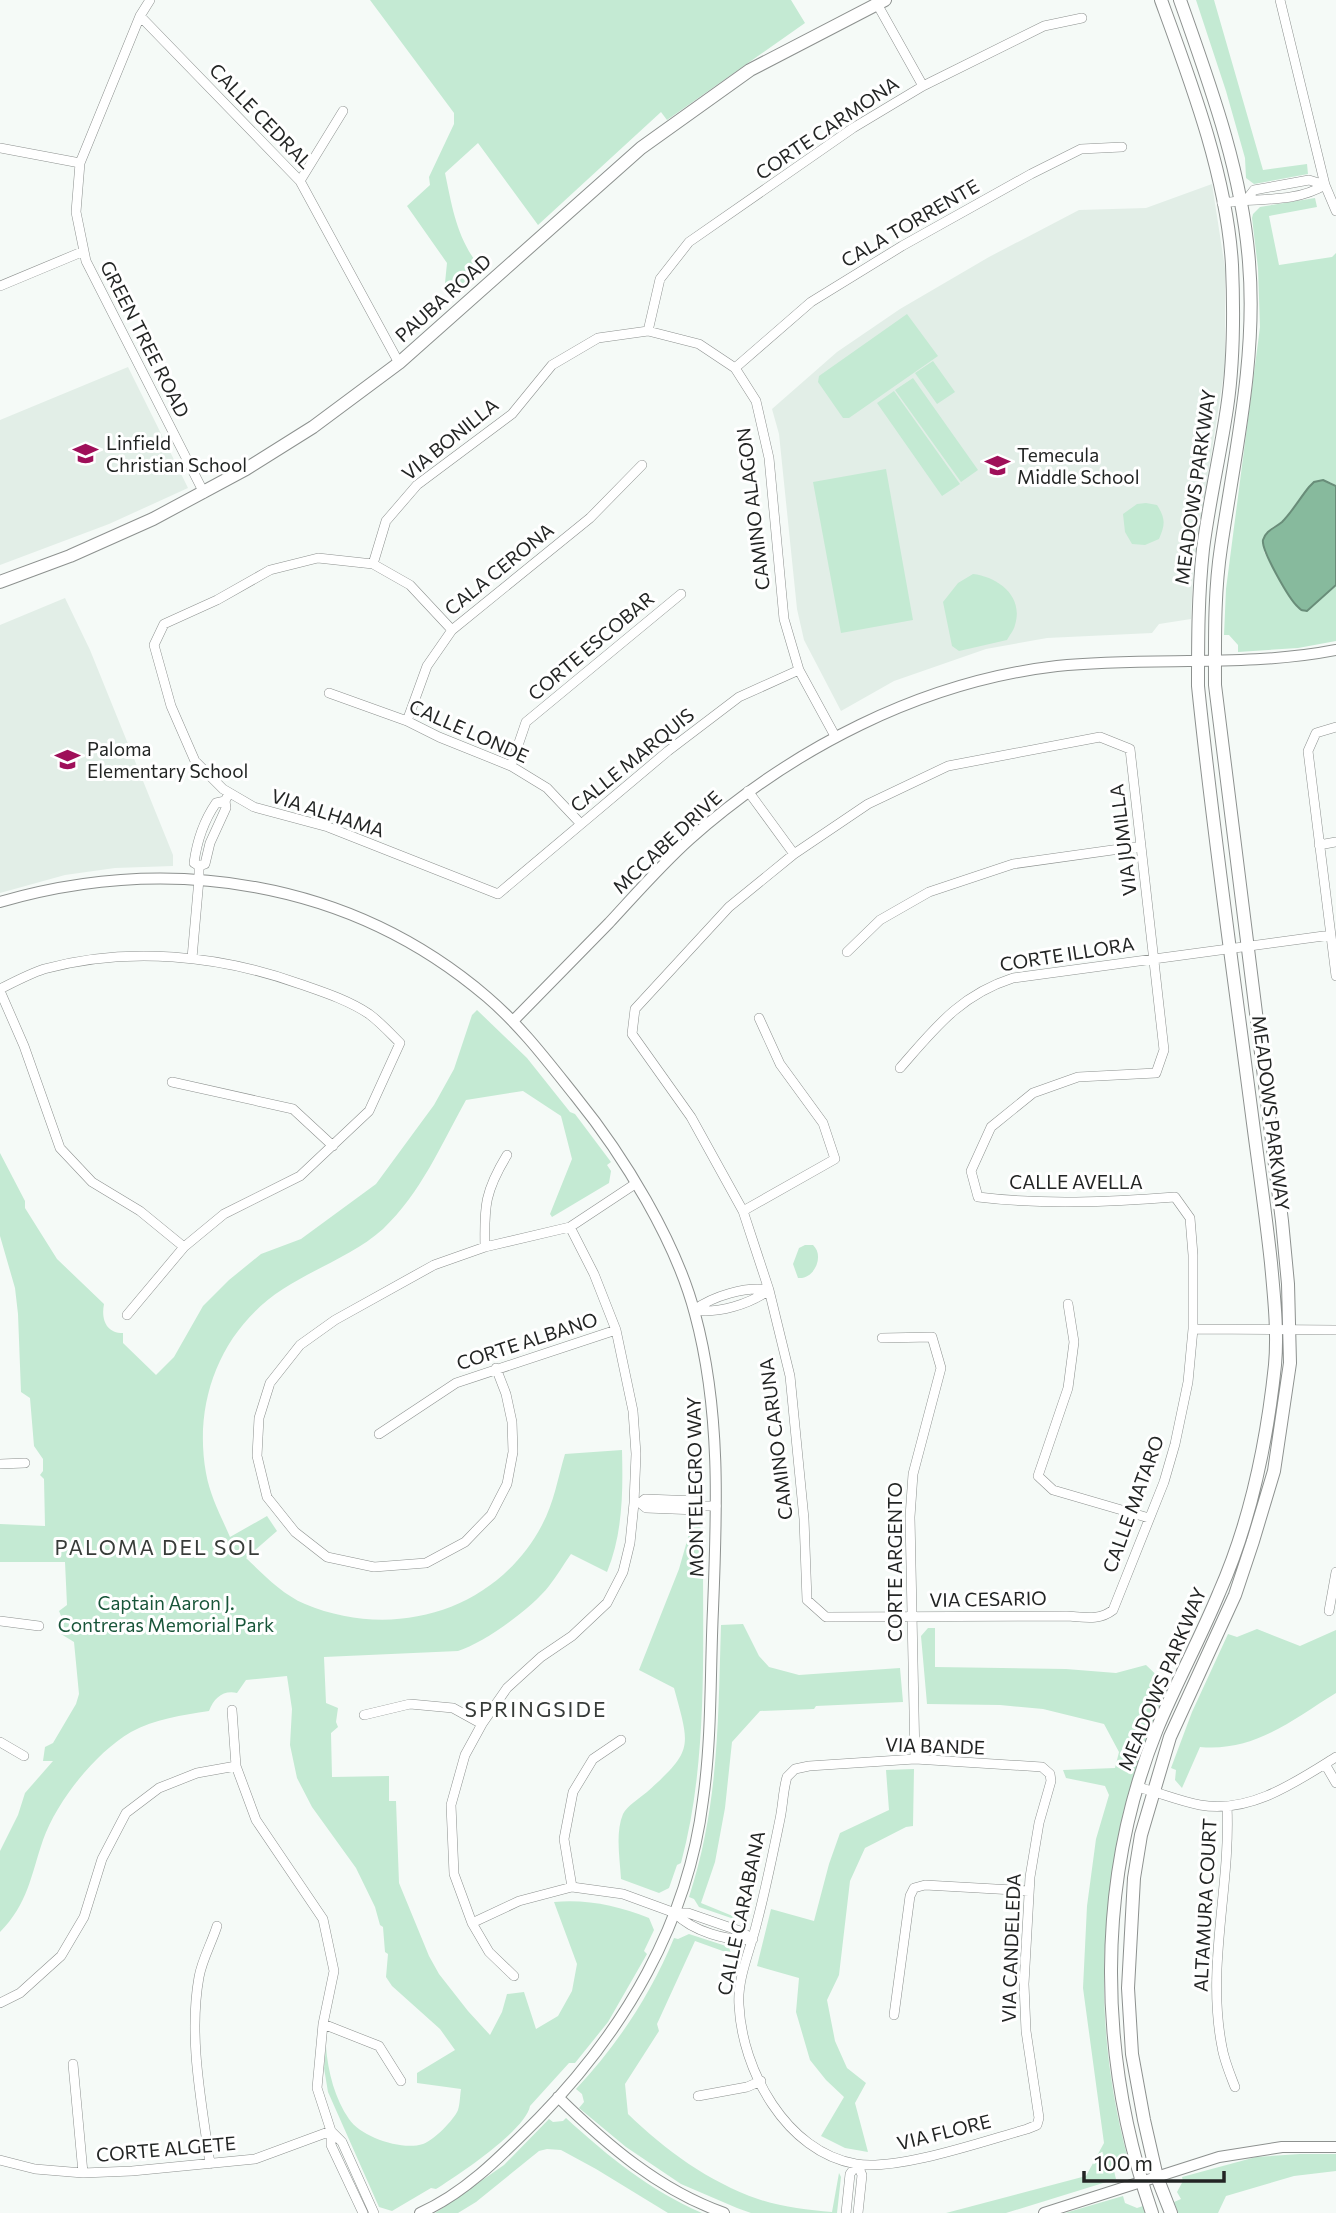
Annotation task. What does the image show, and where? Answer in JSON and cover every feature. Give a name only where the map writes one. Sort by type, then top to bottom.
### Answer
[{"type":"main road","name":"MEADOWS PARKWAY","points":[[1152,2213],[1127,2123],[1115,2056],[1111,1988],[1117,1876],[1124,1831],[1156,1731],[1221,1590],[1259,1468],[1275,1362],[1276,1329],[1266,1222],[1201,718],[1198,660],[1198,601],[1204,546],[1227,406],[1233,344],[1232,265],[1222,203],[1206,133],[1191,82],[1161,0]]},
{"type":"main road","name":"MEADOWS PARKWAY","points":[[1171,2213],[1157,2177],[1132,2054],[1128,1988],[1134,1878],[1141,1835],[1170,1737],[1235,1595],[1274,1471],[1290,1363],[1282,1220],[1216,699],[1216,602],[1221,548],[1244,409],[1249,348],[1249,264],[1244,199],[1180,0]]},
{"type":"main road","name":"PAUBA ROAD","points":[[0,582],[153,519],[313,427],[399,363],[641,148],[750,70],[879,1]]},
{"type":"street","name":"GREEN TREE ROAD","points":[[150,0],[140,16],[80,163],[76,212],[86,261],[204,492]]},
{"type":"street","points":[[1280,0],[1325,185],[1336,211]]},
{"type":"street","points":[[879,1],[923,86]]},
{"type":"street","name":"CALLE CEDRAL","points":[[140,16],[300,181],[399,363]]},
{"type":"street","name":"CORTE CARMONA","points":[[648,331],[660,279],[690,242],[853,128],[923,86],[1044,26],[1082,18]]},
{"type":"street","points":[[300,181],[343,111]]},
{"type":"street","name":"CALA TORRENTE","points":[[735,368],[811,302],[902,246],[1031,174],[1082,149],[1122,147]]},
{"type":"street","points":[[0,148],[80,163]]},
{"type":"street","points":[[1222,203],[1244,199],[1254,190],[1308,180],[1325,185]]},
{"type":"street","points":[[0,286],[84,251]]},
{"type":"street","name":"CAMINO ALAGON","points":[[648,331],[699,344],[735,368],[756,401],[769,458],[784,619],[799,670],[835,736]]},
{"type":"street","name":"VIA BONILLA","points":[[373,564],[386,521],[417,485],[512,414],[552,365],[598,338],[648,331]]},
{"type":"street","name":"CALA CERONA","points":[[407,721],[427,666],[452,631],[590,518],[642,465]]},
{"type":"street","name":"VIA ALHAMA","points":[[373,564],[318,558],[270,570],[217,600],[164,624],[154,645],[172,706],[195,761],[227,797],[328,827],[498,894]]},
{"type":"street","points":[[373,564],[410,585],[452,631]]},
{"type":"street","name":"CORTE ESCOBAR","points":[[511,766],[526,722],[681,594]]},
{"type":"street","name":"MCCABE DRIVE","points":[[513,1021],[688,840],[748,791],[835,736],[927,698],[1018,673],[1099,663],[1278,658],[1336,650]]},
{"type":"street","name":"CALLE MARQUIS","points":[[498,894],[668,751],[739,697],[799,670]]},
{"type":"street","name":"CALLE LONDE","points":[[329,693],[407,721],[511,766],[547,788],[581,824]]},
{"type":"street","points":[[1336,727],[1316,733],[1310,741],[1308,751],[1336,976]]},
{"type":"street","name":"VIA JUMILLA","points":[[794,854],[868,804],[948,766],[1100,737],[1129,749],[1164,1050],[1156,1073],[1078,1077],[1033,1093],[991,1128],[971,1171],[978,1197]]},
{"type":"street","points":[[748,791],[794,854]]},
{"type":"street","points":[[192,958],[199,866],[205,864],[210,843],[226,808],[227,797]]},
{"type":"street","points":[[1319,845],[1336,842]]},
{"type":"street","points":[[847,952],[880,920],[929,892],[1013,864],[1141,846]]},
{"type":"street","name":"CAMINO CARUNA","points":[[794,854],[729,907],[635,1009],[632,1034],[691,1117],[743,1211],[769,1290],[790,1376],[804,1519],[807,1600],[826,1618]]},
{"type":"street","name":"MONTELEGRO WAY","points":[[0,902],[78,884],[199,878],[268,889],[312,901],[352,916],[422,951],[484,995],[513,1021],[609,1137],[669,1242],[694,1310],[709,1375],[715,1434],[716,1506],[707,1754],[703,1802],[694,1851],[675,1913],[655,1960],[624,2013],[558,2097],[512,2145],[450,2198],[420,2213]]},
{"type":"street","name":"CORTE ILLORA","points":[[900,1068],[962,1002],[979,990],[995,984],[1026,975],[1231,950],[1331,934]]},
{"type":"street","points":[[127,1315],[184,1247],[224,1214],[300,1176],[369,1111],[400,1043],[369,1014],[329,994],[258,969],[192,958],[105,957],[42,970],[0,990],[24,1046],[60,1148],[92,1182],[140,1211],[184,1247]]},
{"type":"street","points":[[743,1211],[835,1159],[823,1123],[780,1063],[759,1018]]},
{"type":"street","points":[[172,1082],[293,1109],[332,1146]]},
{"type":"street","points":[[485,1247],[484,1209],[492,1180],[507,1155]]},
{"type":"street","points":[[496,1368],[506,1394],[512,1422],[513,1452],[507,1483],[491,1515],[465,1542],[426,1563],[374,1567],[327,1557],[295,1532],[267,1497],[257,1456],[258,1418],[270,1383],[300,1345],[335,1320],[434,1265],[485,1247],[570,1227],[635,1184]]},
{"type":"street","name":"CALLE AVELLA","points":[[978,1197],[1012,1201],[1106,1202],[1175,1197]]},
{"type":"street","name":"CALLE MATARO","points":[[1107,1615],[1113,1610],[1175,1444],[1188,1382],[1193,1329],[1193,1255],[1190,1218],[1175,1197]]},
{"type":"street","points":[[514,1976],[489,1952],[472,1923],[454,1874],[451,1805],[465,1755],[482,1724],[508,1688],[541,1657],[572,1636],[607,1603],[622,1573],[628,1553],[637,1503],[633,1411],[616,1330],[594,1274],[570,1227]]},
{"type":"street","points":[[694,1310],[708,1312],[759,1298],[769,1290]]},
{"type":"street","points":[[1068,1304],[1074,1342],[1068,1388],[1038,1476],[1053,1490],[1149,1518]]},
{"type":"street","points":[[1193,1329],[1336,1330]]},
{"type":"street","name":"CORTE ALBANO","points":[[379,1434],[456,1383],[616,1330]]},
{"type":"street","name":"CORTE ARGENTO","points":[[882,1338],[932,1337],[941,1368],[913,1474],[910,1517],[915,1759]]},
{"type":"street","points":[[0,1464],[25,1463]]},
{"type":"street","points":[[637,1503],[645,1499],[698,1501],[703,1506],[716,1506]]},
{"type":"street","points":[[1329,1611],[1336,1572]]},
{"type":"street","name":"VIA CESARIO","points":[[826,1618],[1098,1618],[1107,1615]]},
{"type":"street","points":[[0,1621],[39,1626]]},
{"type":"street","points":[[364,1715],[410,1704],[453,1708],[482,1724]]},
{"type":"street","points":[[232,1710],[236,1766],[256,1820],[323,1919],[334,1971],[323,2024],[317,2088],[331,2131],[331,2145],[363,2213]]},
{"type":"street","points":[[572,1887],[564,1839],[573,1792],[593,1759],[621,1740]]},
{"type":"street","points":[[0,1742],[24,1756]]},
{"type":"street","points":[[1137,1787],[1199,1805],[1227,1805],[1271,1794],[1336,1757]]},
{"type":"street","name":"VIA BANDE","points":[[785,1784],[787,1777],[795,1769],[810,1766],[915,1759],[1041,1767],[1050,1774]]},
{"type":"street","points":[[1325,1764],[1336,1783]]},
{"type":"street","points":[[0,2003],[20,1993],[61,1956],[83,1917],[102,1859],[126,1813],[159,1788],[197,1773],[236,1766]]},
{"type":"street","name":"VIA CANDELEDA","points":[[1037,2125],[1040,2118],[1026,2031],[1024,1984],[1029,1891],[1039,1823],[1051,1782],[1050,1774]]},
{"type":"street","name":"CALLE CARABANA","points":[[785,1784],[771,1862],[740,1987],[738,2002],[746,2045],[773,2108],[801,2139],[821,2151],[857,2164]]},
{"type":"street","name":"ALTAMURA COURT","points":[[1227,1805],[1229,1843],[1217,1948],[1217,2004],[1222,2049],[1235,2087]]},
{"type":"street","points":[[894,2015],[910,1896],[914,1888],[925,1885],[1029,1891]]},
{"type":"street","points":[[472,1923],[519,1901],[572,1887],[623,1894],[675,1913],[684,1923],[732,1939],[752,1939]]},
{"type":"street","points":[[210,2164],[201,2102],[196,2031],[199,1976],[218,1926]]},
{"type":"street","points":[[323,2024],[379,2046],[401,2081]]},
{"type":"street","points":[[74,2064],[83,2173]]},
{"type":"street","points":[[698,2096],[747,2087],[761,2081]]},
{"type":"street","points":[[558,2097],[635,2166],[699,2204],[724,2213]]},
{"type":"street","name":"VIA FLORE","points":[[857,2164],[911,2160],[1037,2125]]},
{"type":"street","points":[[331,2131],[342,2142],[374,2213]]},
{"type":"street","name":"CORTE ALGETE","points":[[0,2161],[36,2169],[83,2173],[210,2164],[255,2159],[331,2131]]},
{"type":"street","points":[[1044,2213],[1219,2157],[1282,2147],[1336,2147]]},
{"type":"street","points":[[846,2213],[850,2174],[857,2164]]},
{"type":"street","points":[[857,2164],[862,2175],[858,2213]]},
{"type":"shaded area","name":"Temecula Middle School","points":[[1212,184],[1225,268],[1225,366],[1193,572],[1191,619],[1159,624],[1152,633],[1047,638],[986,649],[894,681],[841,711],[804,640],[797,609],[779,434],[772,409],[837,352],[900,309],[989,257],[1079,210],[1146,208]]},
{"type":"shaded area","name":"Linfield Christian School","points":[[128,367],[188,488],[109,524],[0,565],[0,420]]},
{"type":"shaded area","points":[[1323,480],[1336,486],[1336,585],[1307,611],[1298,607],[1282,585],[1266,554],[1263,540],[1268,531],[1286,518],[1314,482]]},
{"type":"shaded area","name":"Paloma Elementary School","points":[[65,598],[90,650],[173,855],[173,866],[115,868],[65,875],[0,893],[0,625]]},
{"type":"green space","points":[[370,0],[791,0],[805,23],[667,120],[661,112],[538,225],[478,143],[445,173],[462,236],[483,271],[454,296],[445,283],[447,263],[407,206],[430,185],[429,177],[454,124],[454,113]]},
{"type":"green space","points":[[1196,0],[1214,0],[1263,170],[1307,164],[1308,174],[1254,184],[1246,178],[1245,158]]},
{"type":"green space","points":[[1315,198],[1317,207],[1269,216],[1279,265],[1332,257],[1336,253],[1336,486],[1330,482],[1303,494],[1282,522],[1273,527],[1264,552],[1288,595],[1301,608],[1308,610],[1336,585],[1336,641],[1298,648],[1238,652],[1238,645],[1229,635],[1224,635],[1226,589],[1260,327],[1258,268],[1252,218],[1260,207]]},
{"type":"green space","points":[[907,314],[938,356],[849,418],[843,418],[818,382],[819,376]]},
{"type":"green space","points":[[933,361],[955,392],[937,404],[915,373]]},
{"type":"green space","points":[[913,378],[978,470],[961,482],[895,390]]},
{"type":"green space","points":[[894,391],[960,484],[942,496],[877,403]]},
{"type":"green space","points":[[886,469],[913,620],[841,633],[813,482]]},
{"type":"green space","points":[[1137,504],[1157,505],[1162,514],[1164,522],[1161,534],[1159,539],[1145,545],[1132,544],[1125,532],[1123,514]]},
{"type":"green space","points":[[973,574],[991,579],[1007,590],[1016,605],[1017,615],[1013,631],[1007,640],[959,651],[952,646],[943,602],[958,583]]},
{"type":"green space","name":"Captain Aaron J. Contreras Memorial Park","points":[[477,1010],[527,1058],[570,1112],[575,1114],[611,1162],[607,1165],[611,1171],[609,1183],[552,1217],[550,1214],[572,1159],[561,1116],[523,1091],[466,1100],[419,1184],[383,1229],[347,1254],[283,1289],[261,1305],[243,1324],[216,1369],[204,1420],[206,1473],[216,1506],[230,1537],[267,1516],[277,1531],[246,1558],[281,1590],[305,1604],[339,1615],[373,1620],[407,1618],[439,1611],[470,1598],[498,1579],[522,1555],[542,1525],[553,1499],[565,1454],[622,1450],[619,1527],[607,1572],[571,1554],[549,1586],[520,1614],[494,1633],[458,1651],[324,1657],[326,1703],[338,1708],[338,1727],[331,1733],[332,1777],[389,1776],[389,1801],[396,1801],[399,1883],[439,1974],[490,2035],[502,2012],[507,1994],[524,1992],[536,2029],[558,2016],[572,1991],[577,1964],[554,1902],[603,1904],[626,1910],[649,1918],[654,1930],[644,1951],[647,1954],[608,2022],[575,2063],[569,2063],[530,2106],[517,2127],[490,2151],[436,2189],[431,2188],[392,2211],[379,2207],[328,2092],[324,2068],[326,2047],[333,2085],[349,2119],[372,2137],[404,2146],[427,2142],[456,2114],[461,2089],[417,2083],[417,2073],[455,2050],[440,2029],[392,1986],[386,1977],[388,1954],[385,1952],[383,1927],[375,1907],[356,1868],[312,1807],[297,1778],[290,1745],[292,1709],[287,1676],[246,1680],[237,1693],[220,1696],[209,1711],[150,1724],[131,1732],[104,1752],[79,1779],[49,1825],[23,1900],[0,1932],[0,1851],[18,1815],[25,1793],[53,1761],[43,1761],[45,1747],[53,1743],[79,1694],[74,1642],[61,1634],[64,1623],[59,1611],[67,1605],[65,1562],[0,1562],[0,1524],[45,1526],[44,1479],[40,1475],[43,1471],[43,1459],[34,1446],[30,1398],[21,1392],[15,1288],[0,1236],[0,1153],[25,1201],[25,1208],[57,1259],[104,1304],[106,1324],[112,1331],[123,1333],[123,1343],[156,1375],[174,1357],[203,1306],[229,1280],[261,1254],[301,1239],[376,1184],[434,1105],[454,1069],[472,1015]]},
{"type":"green space","points":[[813,1245],[818,1261],[809,1275],[798,1278],[793,1264],[799,1248]]},
{"type":"green space","points":[[693,1520],[701,1528],[700,1557],[703,1561],[703,1675],[699,1751],[681,1863],[677,1865],[669,1888],[659,1893],[621,1879],[619,1829],[625,1811],[673,1766],[684,1746],[683,1723],[674,1688],[639,1670],[679,1569]]},
{"type":"green space","points":[[743,1624],[759,1656],[769,1667],[799,1675],[900,1668],[903,1702],[760,1711],[732,1742],[725,1808],[715,1862],[701,1903],[740,1919],[737,1920],[699,1907],[694,1899],[689,1897],[699,1863],[712,1796],[721,1625]]},
{"type":"green space","points":[[928,1628],[935,1628],[935,1667],[1066,1669],[1116,1673],[1146,1665],[1168,1686],[1123,1812],[1109,1897],[1104,1973],[1107,2047],[1128,2159],[1116,2162],[1116,2179],[1006,2213],[946,2213],[1086,2176],[1104,2143],[1083,1988],[1087,1906],[1096,1839],[1109,1795],[1105,1786],[1066,1778],[1063,1770],[1115,1768],[1119,1752],[1104,1724],[1043,1709],[1000,1705],[927,1704],[921,1636]]},
{"type":"green space","points":[[1257,1629],[1300,1646],[1336,1630],[1336,1693],[1256,1739],[1220,1747],[1200,1747],[1182,1788],[1175,1780],[1176,1770],[1171,1768],[1192,1712],[1228,1634],[1237,1637]]},
{"type":"green space","points":[[914,1769],[913,1826],[865,1848],[850,1881],[839,1975],[827,2000],[835,2041],[847,2068],[866,2083],[855,2103],[868,2152],[845,2148],[821,2136],[844,2097],[810,2060],[796,2012],[799,1978],[757,1966],[771,1909],[814,1921],[840,1833],[889,1810],[886,1770]]},
{"type":"green space","points":[[689,1934],[729,1947],[731,1954],[695,1941],[657,2024],[659,2031],[625,2084],[628,2114],[689,2164],[722,2184],[767,2202],[832,2212],[839,2173],[841,2177],[837,2213],[751,2213],[737,2208],[681,2184],[626,2147],[579,2108],[584,2102],[582,2094],[576,2089],[632,2018],[655,1979],[674,1938]]},
{"type":"green space","points":[[566,2118],[630,2172],[664,2194],[702,2213],[668,2213],[561,2150],[547,2149],[539,2151],[476,2202],[458,2213],[435,2213],[504,2165],[549,2119],[553,2122]]},
{"type":"green space","points":[[1336,2154],[1336,2171],[1294,2176],[1226,2196],[1218,2213],[1178,2213],[1174,2202],[1181,2199],[1177,2192],[1183,2181],[1182,2177],[1256,2157]]},
{"type":"green space","points":[[1123,2196],[1125,2203],[1137,2208],[1143,2206],[1145,2213],[1065,2213]]},
{"type":"place","name":"Linfield Christian School","points":[[86,454]]},
{"type":"place","name":"Temecula Middle School","points":[[997,466]]},
{"type":"place","name":"Paloma Elementary School","points":[[67,760]]},
{"type":"district","name":"PALOMA DEL SOL","points":[[158,1548]]},
{"type":"district","name":"SPRINGSIDE","points":[[536,1710]]}]
